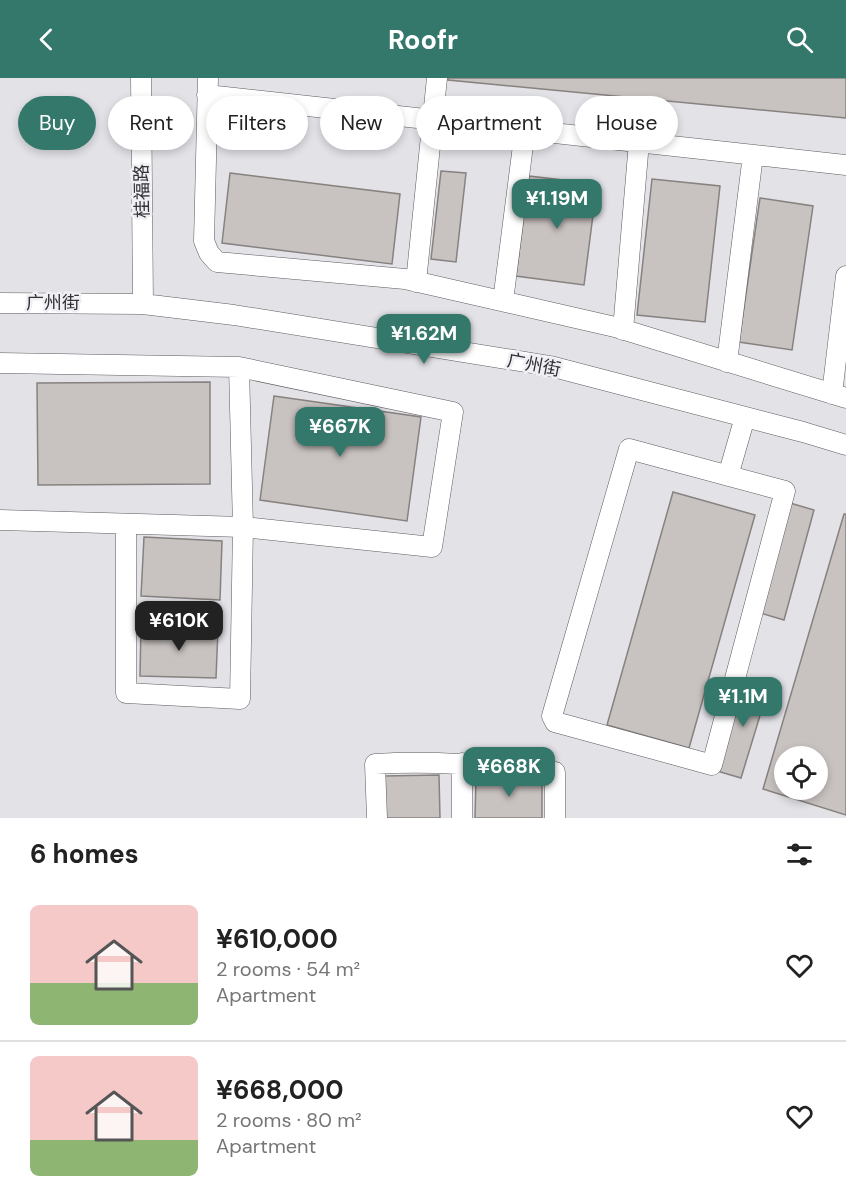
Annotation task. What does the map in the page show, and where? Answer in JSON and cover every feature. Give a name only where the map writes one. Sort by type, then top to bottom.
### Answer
[{"type":"street","name":"桂福路","points":[[141,78],[143,304]]},
{"type":"street","points":[[435,96],[437,78]]},
{"type":"street","points":[[416,117],[208,86],[204,241],[209,253],[217,262],[405,279],[623,330],[839,396],[846,276]]},
{"type":"street","points":[[678,146],[846,165]]},
{"type":"street","points":[[417,282],[430,150]]},
{"type":"street","points":[[503,302],[522,150]]},
{"type":"street","points":[[623,330],[638,150]]},
{"type":"street","points":[[727,362],[753,154]]},
{"type":"street","name":"广州街","points":[[0,303],[143,304],[234,315],[550,366],[846,445]]},
{"type":"street","points":[[0,363],[239,367],[453,412],[432,547],[243,527],[0,520]]},
{"type":"street","points":[[126,524],[126,693],[240,699],[243,527],[239,367]]},
{"type":"street","points":[[728,476],[745,417]]},
{"type":"street","points":[[629,449],[728,476],[785,491],[712,765],[555,722],[552,716],[629,449]]},
{"type":"street","points":[[462,763],[462,818]]},
{"type":"street","points":[[377,818],[375,764],[462,763],[555,772],[555,818]]},
{"type":"building","points":[[448,78],[846,78],[846,118],[678,102],[678,96],[616,96],[448,80]]},
{"type":"building","points":[[441,171],[466,173],[456,262],[431,259]]},
{"type":"building","points":[[230,173],[400,194],[392,264],[222,243]]},
{"type":"building","points":[[529,176],[597,184],[584,285],[516,276]]},
{"type":"building","points":[[652,179],[720,186],[705,322],[637,315]]},
{"type":"building","points":[[760,198],[813,206],[792,350],[739,342]]},
{"type":"building","points":[[210,382],[210,484],[38,485],[37,383]]},
{"type":"building","points":[[274,396],[421,417],[407,521],[260,500]]},
{"type":"building","points":[[673,492],[755,515],[689,748],[607,725]]},
{"type":"building","points":[[790,503],[814,510],[784,620],[760,613]]},
{"type":"building","points":[[844,514],[846,514],[846,815],[798,800],[828,800],[828,746],[776,746]]},
{"type":"building","points":[[144,537],[222,541],[220,600],[141,596]]},
{"type":"building","points":[[141,626],[218,629],[216,678],[140,676]]},
{"type":"building","points":[[745,678],[769,686],[741,778],[717,771]]},
{"type":"building","points":[[774,752],[774,792],[763,789]]},
{"type":"building","points":[[439,775],[440,818],[385,818],[384,776]]},
{"type":"building","points":[[476,778],[542,778],[542,818],[475,818]]}]
